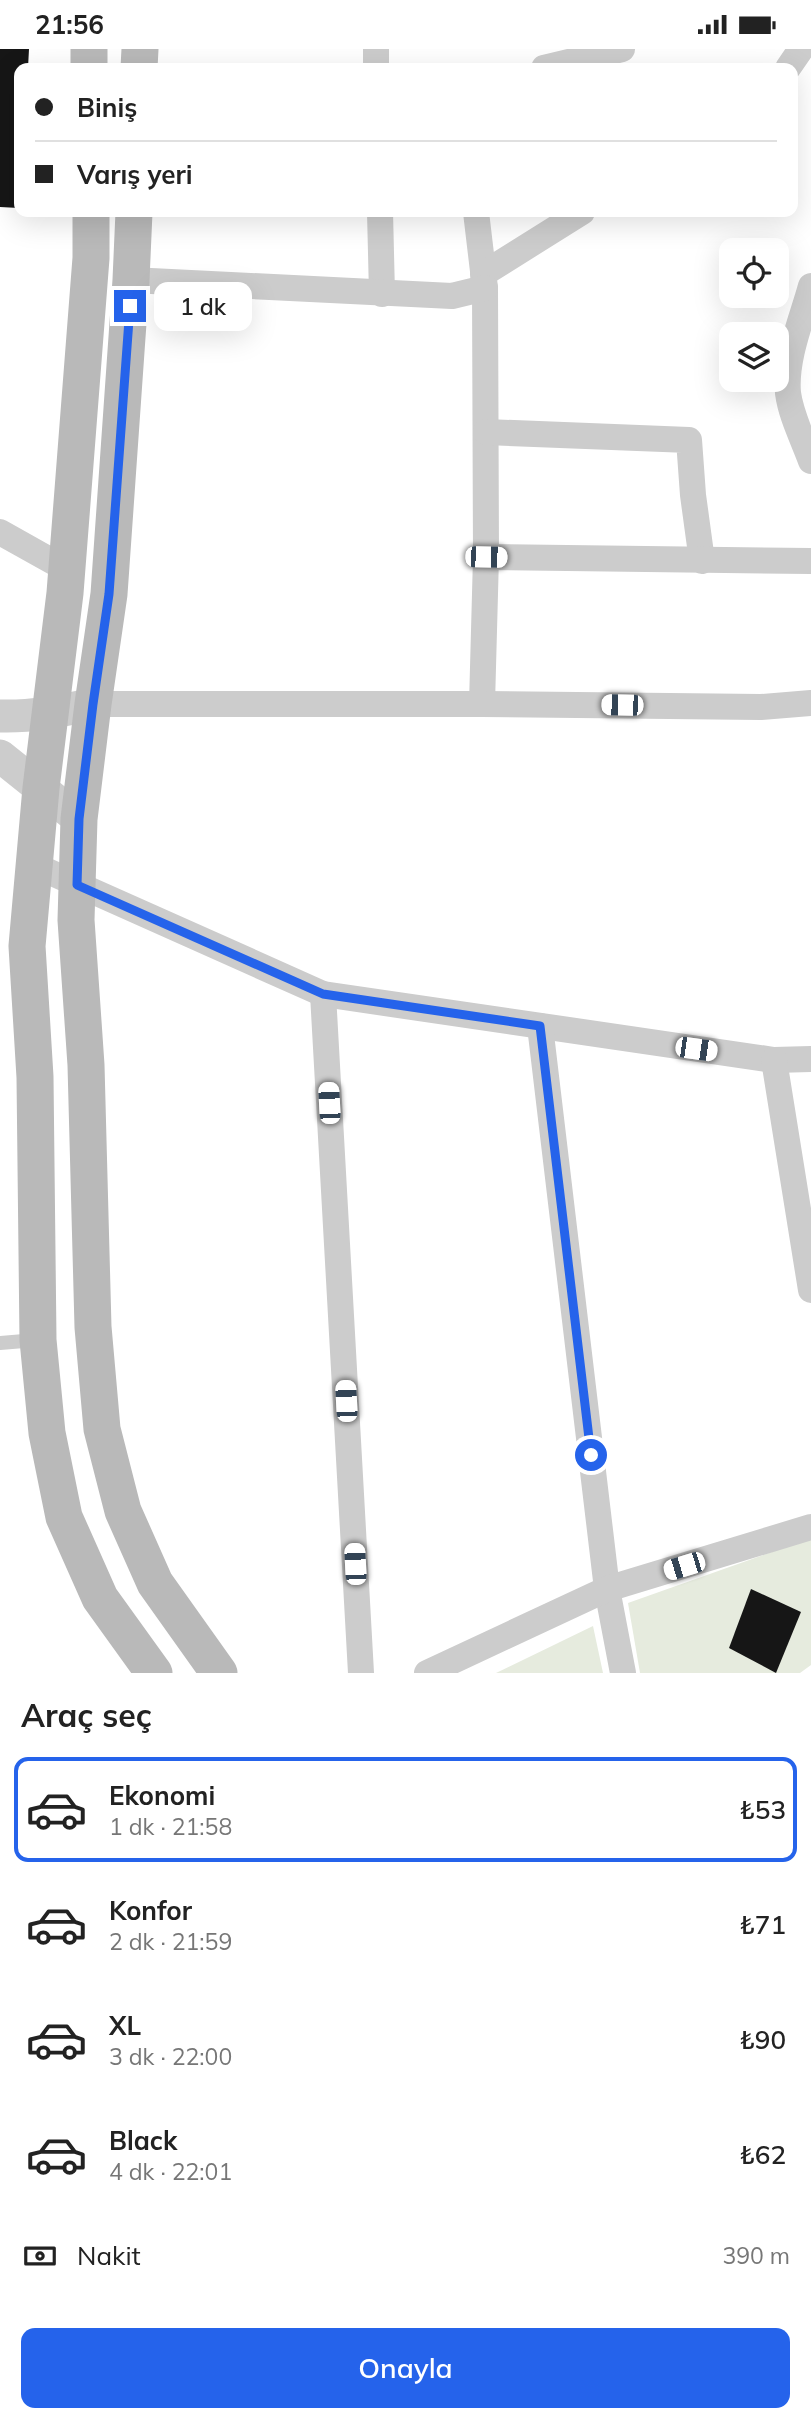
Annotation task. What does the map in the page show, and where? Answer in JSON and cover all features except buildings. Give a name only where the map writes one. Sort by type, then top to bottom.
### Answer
[{"type":"main road","points":[[91,217],[91,258],[66,577],[41,788],[27,946],[35,1077],[38,1340],[47,1433],[64,1517],[100,1598],[154,1673]]},
{"type":"main road","points":[[134,217],[109,594],[79,819],[76,920],[86,1065],[93,1327],[102,1429],[123,1511],[155,1583],[219,1673]]},
{"type":"street","points":[[565,63],[622,49]]},
{"type":"street","points":[[380,217],[382,294]]},
{"type":"street","points":[[477,217],[484,281],[486,432],[482,704]]},
{"type":"street","points":[[131,280],[452,296],[484,281],[575,217]]},
{"type":"street","points":[[811,286],[791,357],[788,392],[811,461]]},
{"type":"street","points":[[486,432],[689,440],[702,561]]},
{"type":"street","points":[[0,532],[57,564],[66,577]]},
{"type":"street","points":[[486,557],[811,561]]},
{"type":"street","points":[[0,716],[51,713],[93,704],[761,707],[811,703]]},
{"type":"street","points":[[0,756],[79,819]]},
{"type":"street","points":[[34,865],[323,994],[774,1060],[811,1059]]},
{"type":"street","points":[[323,994],[361,1673]]},
{"type":"street","points":[[540,1026],[607,1589],[623,1673]]},
{"type":"street","points":[[774,1060],[811,1290]]},
{"type":"street","points":[[427,1673],[607,1589],[811,1527]]},
{"type":"lane","points":[[0,1343],[38,1340]]},
{"type":"shaded area","points":[[811,1538],[811,1665],[800,1673],[640,1673],[628,1603]]},
{"type":"shaded area","points":[[593,1626],[603,1673],[496,1673]]},
{"type":"route","points":[[130,306],[109,594],[79,819],[77,885],[323,994],[540,1026],[591,1455]]}]
